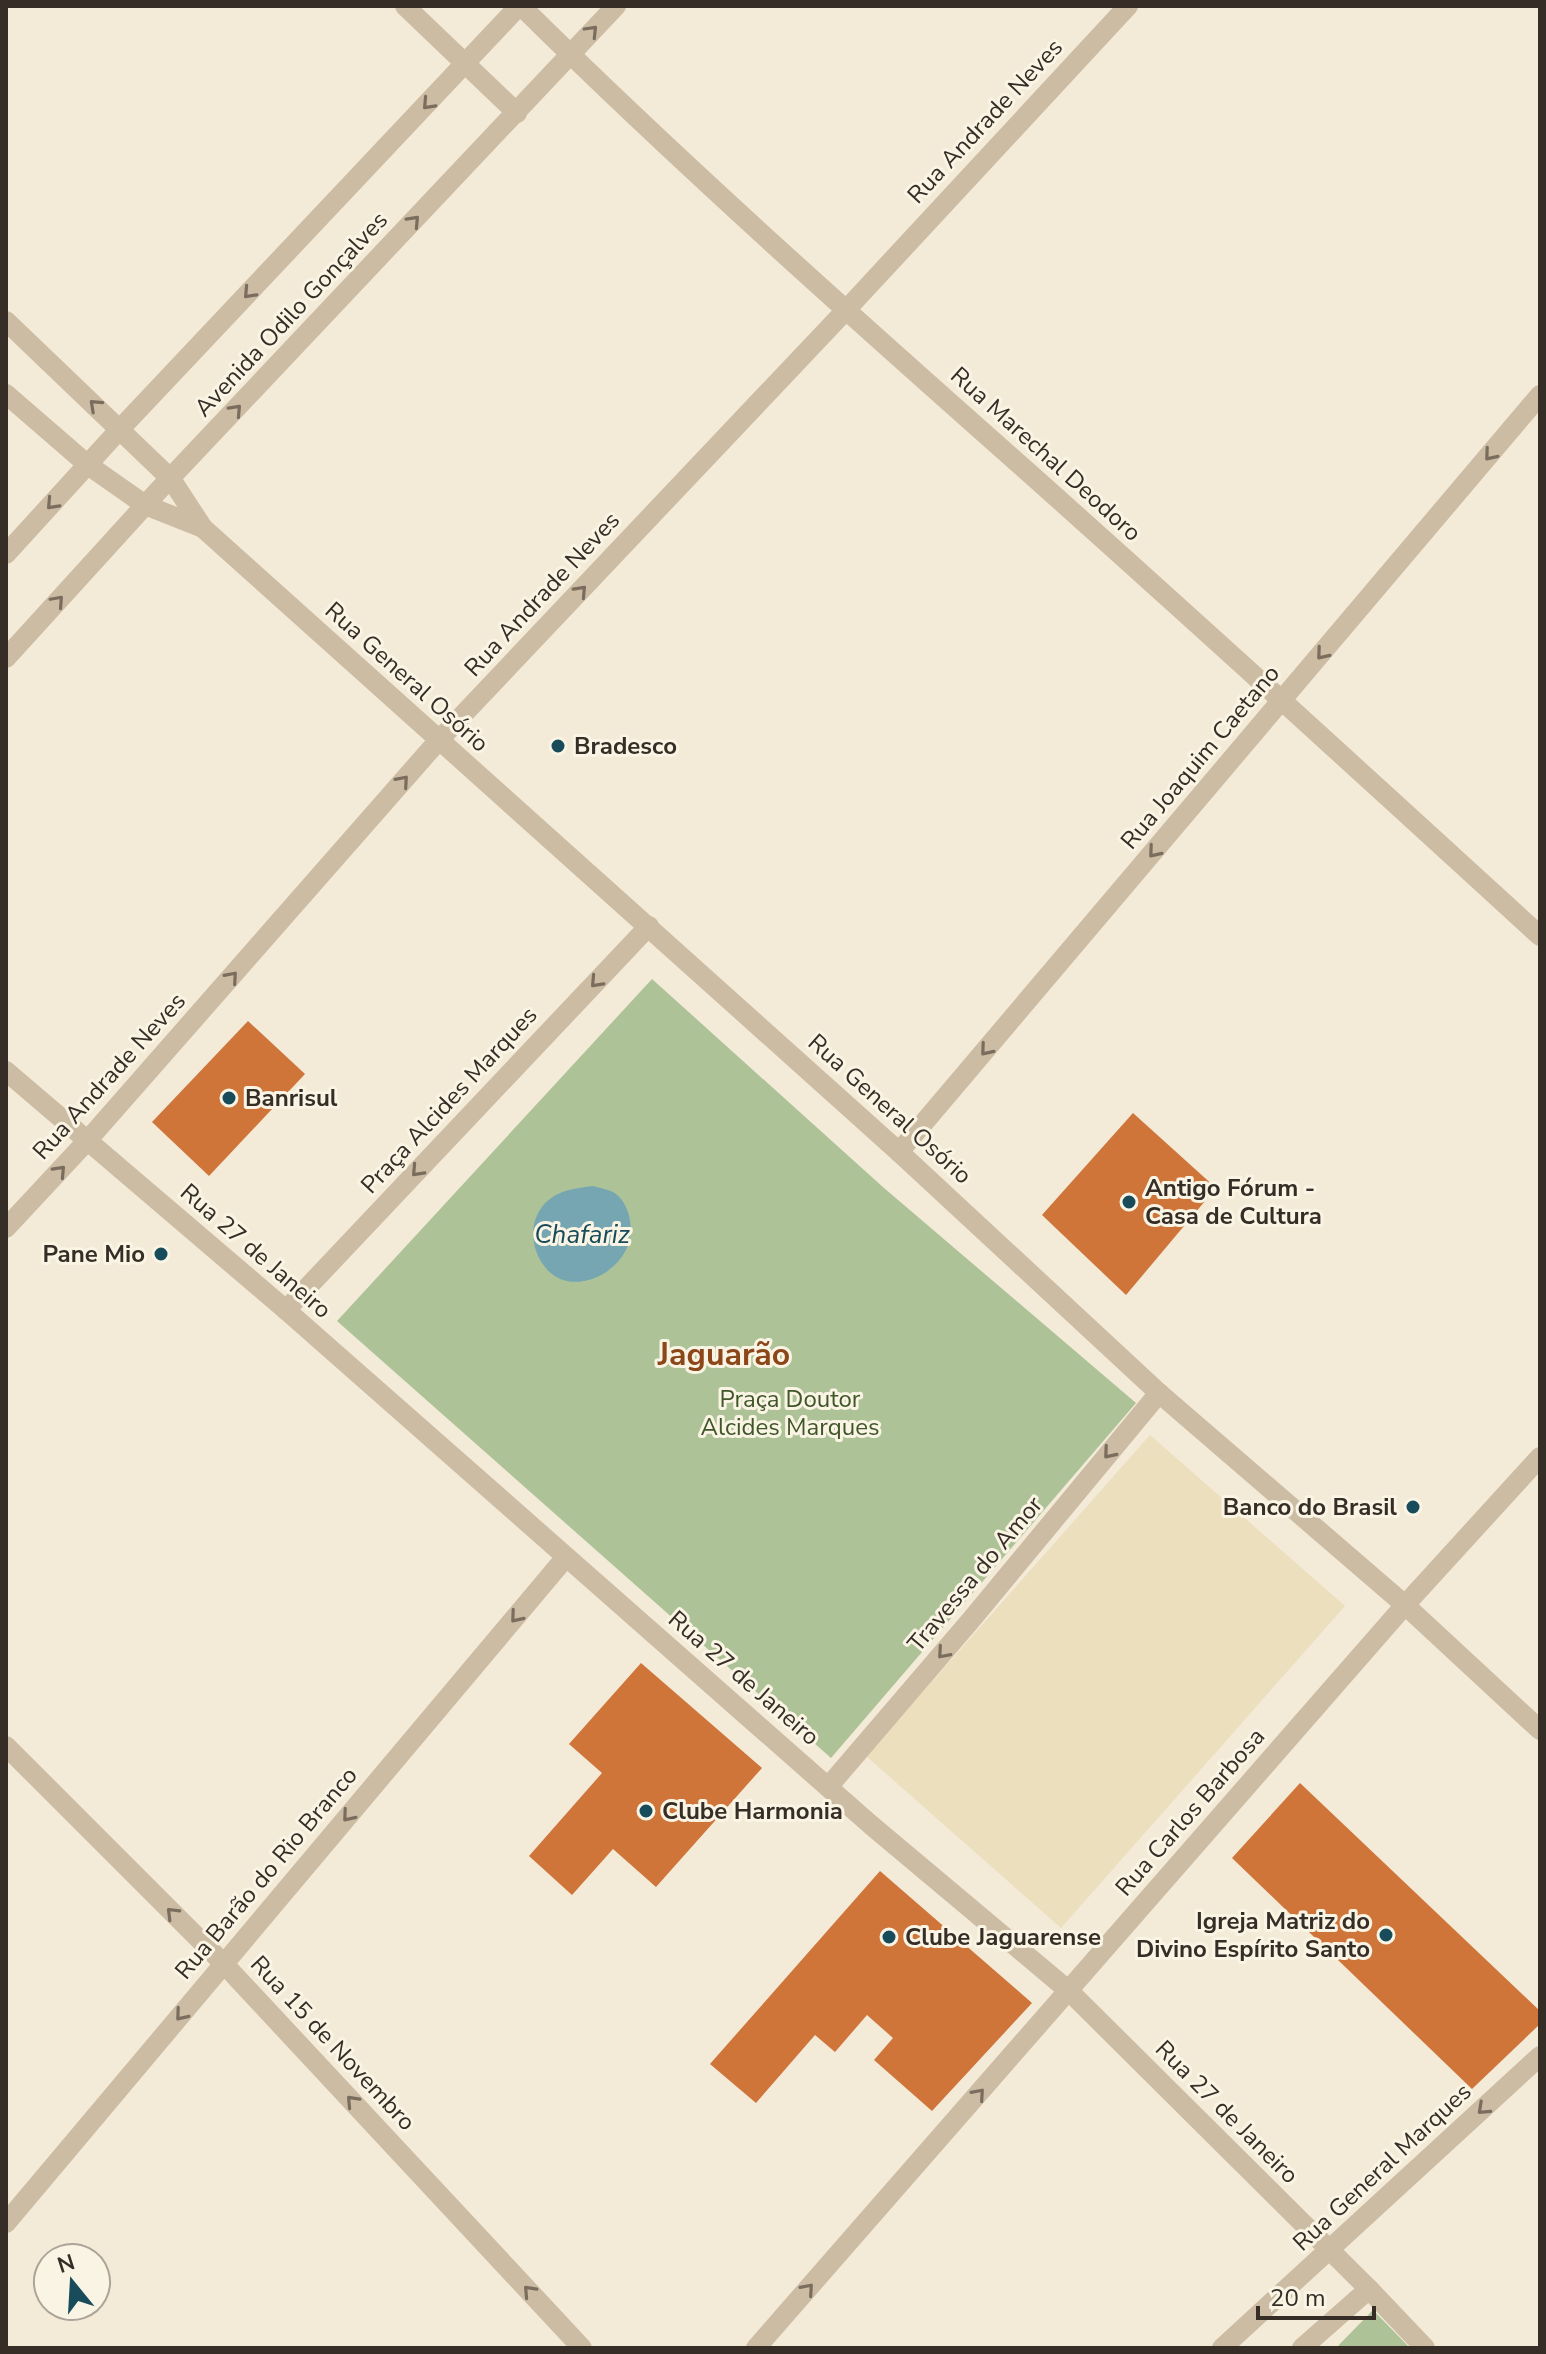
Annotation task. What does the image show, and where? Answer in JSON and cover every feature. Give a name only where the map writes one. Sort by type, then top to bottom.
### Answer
[{"type":"street","points":[[405,6],[517,113]]},
{"type":"street","name":"Avenida Odilo Gonçalves","points":[[6,554],[520,6]]},
{"type":"street","name":"Rua Marechal Deodoro","points":[[520,6],[846,310],[1283,700],[1540,936]]},
{"type":"street","name":"Avenida Odilo Gonçalves","points":[[6,658],[145,505],[616,6]]},
{"type":"street","name":"Rua Andrade Neves","points":[[6,1228],[87,1141],[438,741],[846,310],[1128,6]]},
{"type":"street","name":"Rua General Osório","points":[[6,321],[171,479],[203,528],[899,1152],[1159,1393],[1405,1605],[1540,1730]]},
{"type":"street","name":"Rua General Osório","points":[[6,394],[88,465],[145,505],[203,528]]},
{"type":"street","name":"Rua Joaquim Caetano","points":[[899,1152],[1540,395]]},
{"type":"street","name":"Praça Alcides Marques","points":[[286,1310],[649,926]]},
{"type":"street","name":"Rua 27 de Janeiro","points":[[6,1071],[286,1310],[828,1787],[1069,1991],[1425,2348]]},
{"type":"street","name":"Travessa do Amor","points":[[828,1787],[1159,1393]]},
{"type":"street","name":"Rua Carlos Barbosa","points":[[756,2348],[1405,1605],[1540,1457]]},
{"type":"street","name":"Rua Barão do Rio Branco","points":[[6,2223],[566,1557]]},
{"type":"street","name":"Rua 15 de Novembro","points":[[6,1746],[224,1964],[582,2348]]},
{"type":"street","name":"Rua General Marques","points":[[1222,2348],[1540,2056]]},
{"type":"street","points":[[1302,2348],[1369,2289]]},
{"type":"green space","name":"Praça Doutor Alcides Marques","points":[[652,979],[884,1188],[1136,1403],[831,1758],[337,1321]]},
{"type":"green space","points":[[1373,2310],[1410,2348],[1336,2348]]},
{"type":"shaded area","points":[[1150,1435],[1345,1606],[1061,1928],[866,1756]]},
{"type":"water","name":"Chafariz","points":[[593,1186],[614,1193],[626,1206],[630,1238],[614,1266],[586,1281],[571,1282],[557,1277],[538,1256],[533,1233],[535,1221],[539,1211],[556,1195]]},
{"type":"building","name":"Banrisul","points":[[248,1021],[305,1074],[209,1176],[152,1122]]},
{"type":"building","name":"Antigo Fórum - Casa de Cultura","points":[[1133,1113],[1216,1188],[1126,1295],[1042,1215]]},
{"type":"building","name":"Clube Harmonia","points":[[641,1663],[762,1768],[656,1887],[613,1849],[572,1895],[529,1856],[602,1773],[569,1744]]},
{"type":"building","name":"Igreja Matriz do Divino Espírito Santo","points":[[1300,1783],[1540,2011],[1540,2024],[1472,2089],[1232,1858]]},
{"type":"building","name":"Clube Jaguarense","points":[[880,1871],[1032,2003],[932,2111],[874,2060],[893,2038],[867,2015],[835,2052],[815,2035],[756,2103],[710,2064]]},
{"type":"place","name":"Bradesco","points":[[558,746]]},
{"type":"place","name":"Banrisul","points":[[229,1098]]},
{"type":"place","name":"Antigo Fórum - Casa de Cultura","points":[[1129,1202]]},
{"type":"place","name":"Pane Mio","points":[[161,1254]]},
{"type":"place","name":"Banco do Brasil","points":[[1413,1507]]},
{"type":"place","name":"Clube Harmonia","points":[[646,1811]]},
{"type":"place","name":"Igreja Matriz do Divino Espírito Santo","points":[[1386,1935]]},
{"type":"place","name":"Clube Jaguarense","points":[[889,1937]]},
{"type":"district","name":"Jaguarão","points":[[724,1354]]}]
